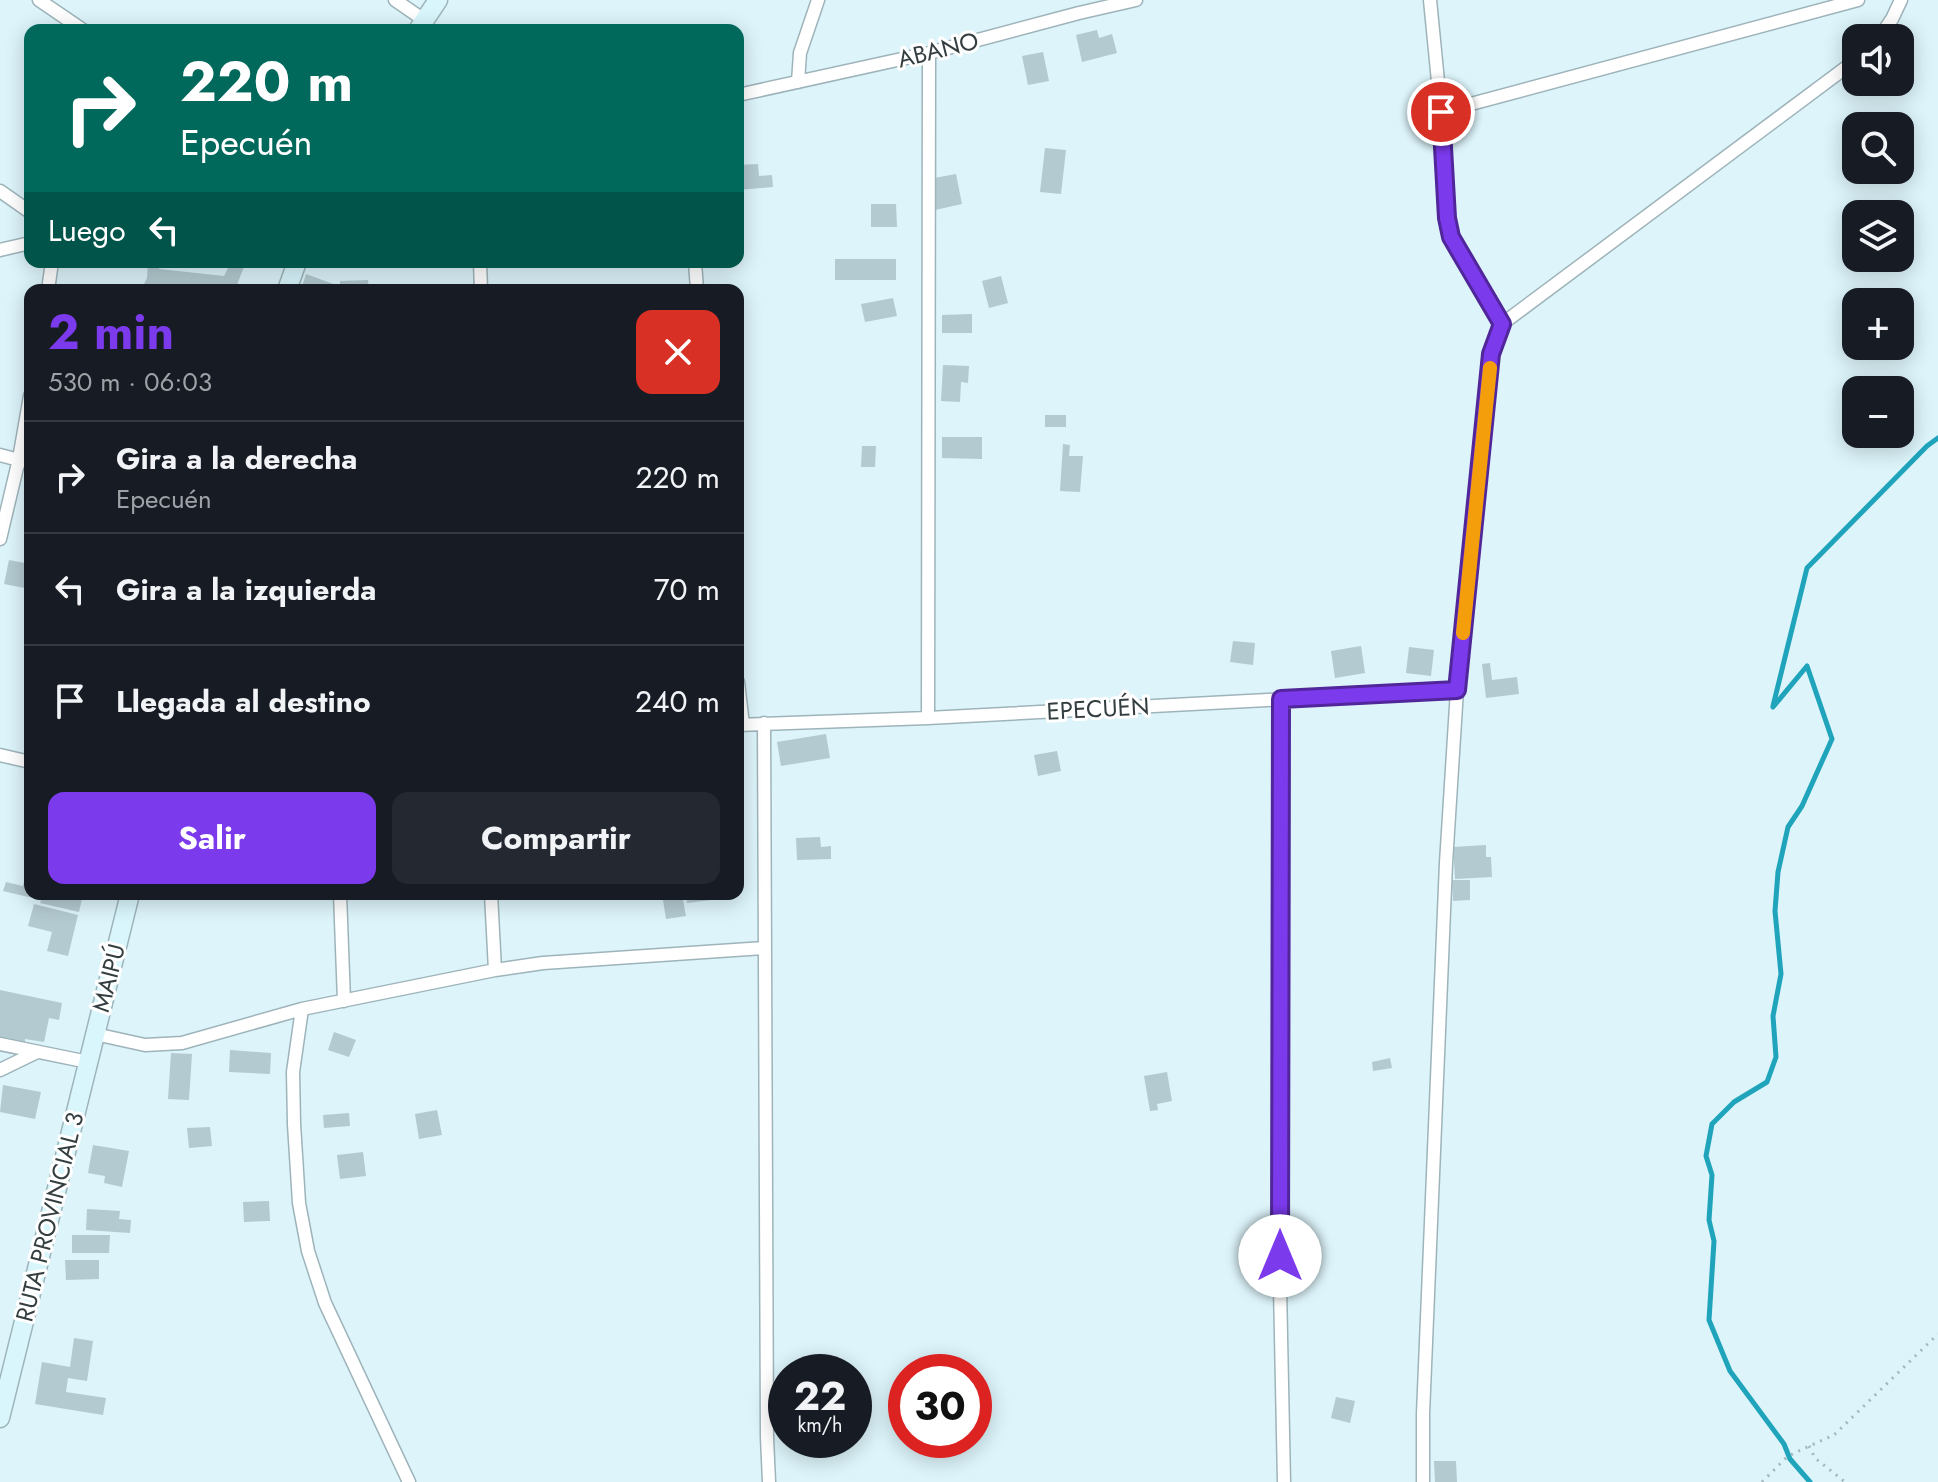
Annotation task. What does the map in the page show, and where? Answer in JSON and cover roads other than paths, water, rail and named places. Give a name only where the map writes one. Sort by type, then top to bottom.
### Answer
[{"type":"main road","points":[[422,24],[438,0]]},
{"type":"main road","name":"MAIPÚ","points":[[88,1062],[128,900]]},
{"type":"main road","name":"RUTA PROVINCIAL 3","points":[[0,1418],[6,1365],[88,1062]]},
{"type":"street","points":[[39,0],[74,24]]},
{"type":"street","points":[[395,0],[420,24]]},
{"type":"street","points":[[798,82],[800,53],[818,0]]},
{"type":"street","points":[[1079,13],[1083,0]]},
{"type":"street","name":"ABANO","points":[[744,94],[929,53],[1136,0]]},
{"type":"street","points":[[1430,0],[1451,237],[1502,324]]},
{"type":"street","points":[[1441,112],[1858,0]]},
{"type":"street","points":[[1889,24],[1901,0]]},
{"type":"street","points":[[928,718],[929,53]]},
{"type":"street","points":[[1423,1482],[1427,1303],[1445,879],[1457,690],[1491,354],[1502,324],[1842,70]]},
{"type":"street","points":[[0,191],[24,208]]},
{"type":"street","points":[[0,250],[24,244]]},
{"type":"street","points":[[0,455],[24,461],[0,539]]},
{"type":"street","name":"EPECUÉN","points":[[744,725],[1457,690]]},
{"type":"street","points":[[1281,699],[1280,1287],[1284,1482]]},
{"type":"street","points":[[764,723],[769,1482]]},
{"type":"street","points":[[0,755],[24,761]]},
{"type":"street","points":[[340,900],[344,1001]]},
{"type":"street","points":[[491,900],[495,970]]},
{"type":"street","points":[[95,1034],[145,1045],[182,1043],[302,1009],[495,970],[543,963],[764,948]]},
{"type":"street","points":[[302,1009],[293,1072],[294,1124],[299,1203],[308,1251],[325,1303],[409,1482]]},
{"type":"street","points":[[0,1044],[88,1062]]},
{"type":"street","points":[[0,1070],[37,1051]]},
{"type":"waterway","points":[[1773,706],[1807,568],[1938,438]]},
{"type":"waterway","points":[[1773,707],[1807,666],[1832,739],[1802,806],[1788,827],[1778,872],[1775,911],[1781,974],[1773,1016],[1776,1057],[1767,1082],[1734,1102],[1712,1124],[1706,1156],[1712,1175],[1709,1220],[1714,1241],[1709,1320],[1730,1371],[1784,1444],[1790,1459],[1810,1482]]}]
